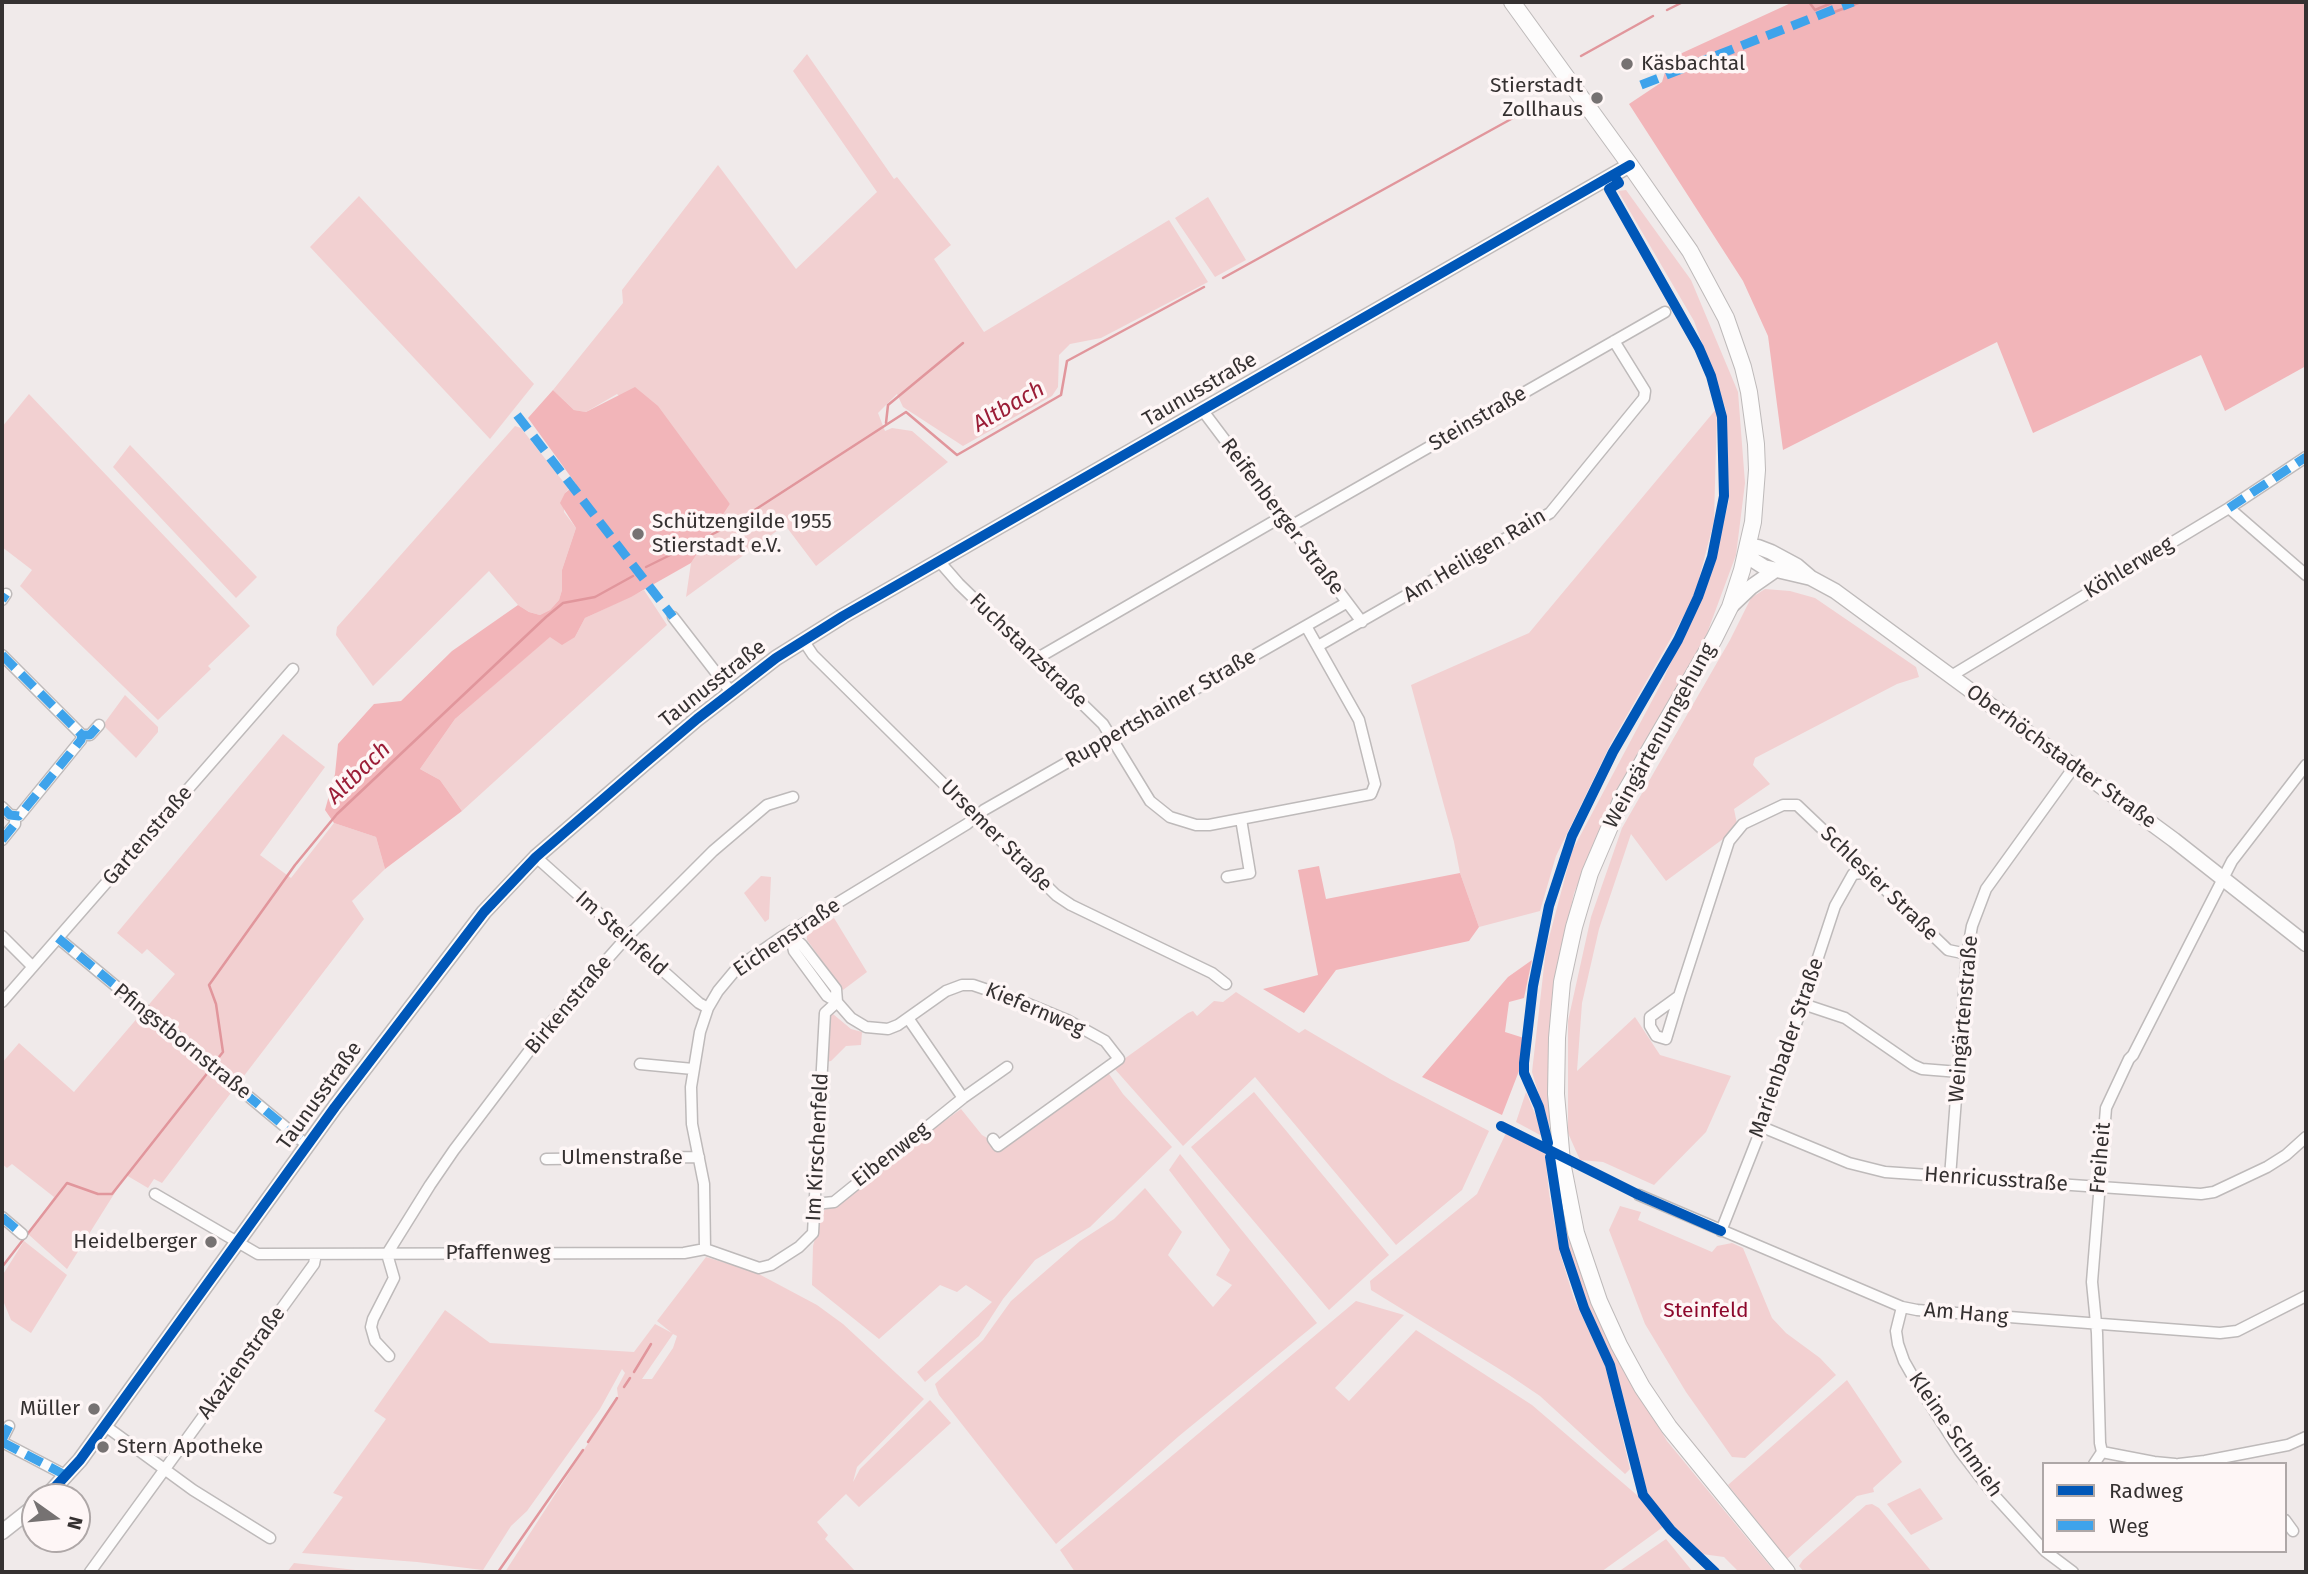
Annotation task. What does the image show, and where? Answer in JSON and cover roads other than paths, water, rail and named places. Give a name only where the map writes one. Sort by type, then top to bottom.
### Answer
[{"type":"main road","points":[[1512,2],[1630,165],[1706,278],[1726,318],[1743,366],[1754,418],[1757,470],[1748,547]]},
{"type":"main road","name":"Weingärtenumgehung","points":[[1748,547],[1730,607],[1623,796],[1600,847],[1581,900],[1567,954],[1559,1010],[1555,1075],[1561,1156],[1571,1210],[1599,1301],[1630,1366],[1655,1407],[1683,1446],[1787,1572]]},
{"type":"street","name":"Taunusstraße","points":[[61,1483],[307,1145],[466,933],[536,857],[645,762],[731,692],[803,640],[1630,165]]},
{"type":"street","name":"Steinstraße","points":[[1291,526],[1665,312]]},
{"type":"street","name":"Am Heiligen Rain","points":[[1362,622],[1550,513],[1644,398],[1645,391],[1615,341]]},
{"type":"street","name":"Reifenberger Straße","points":[[1203,411],[1362,622]]},
{"type":"street","name":"Köhlerweg","points":[[1951,677],[2229,508],[2306,457]]},
{"type":"street","points":[[2229,508],[2306,575]]},
{"type":"street","points":[[1036,659],[1283,516]]},
{"type":"street","name":"Oberhöchstadter Straße","points":[[1811,578],[1774,571],[1753,560],[1748,547],[1758,547],[1770,552],[1835,591],[2224,878],[2306,944]]},
{"type":"street","name":"Fuchstanzstraße","points":[[939,561],[959,584],[1103,724],[1150,801],[1160,811],[1182,822],[1196,825],[1371,794],[1375,785],[1359,720],[1306,626]]},
{"type":"street","points":[[1730,607],[1760,579],[1774,571]]},
{"type":"street","name":"Ruppertshainer Straße","points":[[976,816],[1346,603]]},
{"type":"street","points":[[673,617],[731,692]]},
{"type":"street","points":[[1318,646],[1362,622]]},
{"type":"street","name":"Ursemer Straße","points":[[803,640],[813,655],[1049,889],[1064,901],[1212,973],[1226,984]]},
{"type":"street","points":[[2,654],[82,735]]},
{"type":"street","name":"Gartenstraße","points":[[2,1002],[293,669]]},
{"type":"street","points":[[82,735],[90,734],[99,725]]},
{"type":"street","points":[[15,817],[19,816],[81,740],[82,735]]},
{"type":"street","name":"Freiheit","points":[[2102,1452],[2092,1282],[2104,1119],[2110,1099],[2232,861],[2306,765]]},
{"type":"street","name":"Weingärtenstraße","points":[[1950,1177],[1967,954],[1972,926],[1986,889],[2074,767]]},
{"type":"street","name":"Birkenstraße","points":[[387,1254],[429,1185],[537,1040],[626,938],[713,851],[767,805],[793,797]]},
{"type":"street","name":"Schlesier Straße","points":[[1679,996],[1729,841],[1743,824],[1783,805],[1797,805],[1859,864],[1862,873],[1869,874],[1948,950],[1967,954]]},
{"type":"street","points":[[2,807],[15,817]]},
{"type":"street","name":"Eichenstraße","points":[[705,1249],[704,1184],[690,1103],[700,1032],[708,1008],[718,992],[738,967],[976,816]]},
{"type":"street","points":[[2,840],[15,824],[15,817]]},
{"type":"street","points":[[1227,877],[1250,873],[1241,818]]},
{"type":"street","name":"Im Steinfeld","points":[[536,857],[699,1003],[708,1008]]},
{"type":"street","name":"Marienbader Straße","points":[[1721,1231],[1762,1128],[1835,906],[1853,874],[1862,873]]},
{"type":"street","name":"Kiefernweg","points":[[789,933],[802,945],[836,989],[837,1002],[851,1018],[866,1027],[888,1029],[953,987],[973,985],[1067,1020],[1105,1041],[1119,1059],[998,1146],[993,1139]]},
{"type":"street","points":[[2,936],[32,966]]},
{"type":"street","name":"Pfingstbornstraße","points":[[58,938],[307,1145]]},
{"type":"street","name":"Im Kirschenfeld","points":[[759,1268],[781,1259],[808,1240],[813,1233],[824,1013],[837,1002]]},
{"type":"street","points":[[1803,1004],[1845,1018],[1913,1066],[1959,1072]]},
{"type":"street","points":[[908,1018],[963,1098]]},
{"type":"street","points":[[640,1064],[693,1069]]},
{"type":"street","name":"Eibenweg","points":[[815,1204],[834,1202],[963,1098],[1007,1067]]},
{"type":"street","name":"Henricusstraße","points":[[1762,1128],[1867,1168],[1950,1177],[2201,1194],[2214,1192],[2267,1167],[2306,1137]]},
{"type":"street","name":"Ulmenstraße","points":[[545,1159],[699,1157]]},
{"type":"street","name":"Pfaffenweg","points":[[155,1194],[258,1254],[684,1253],[705,1249],[759,1268]]},
{"type":"street","name":"Am Hang","points":[[1639,1195],[1902,1307],[1917,1310],[2229,1332],[2237,1331],[2306,1296]]},
{"type":"street","points":[[2,1217],[22,1234]]},
{"type":"street","name":"Akazienstraße","points":[[90,1572],[314,1264],[316,1254]]},
{"type":"street","points":[[387,1254],[394,1278],[373,1319],[372,1327],[375,1341],[389,1356]]},
{"type":"street","name":"Kleine Schmieh","points":[[1902,1307],[1896,1331],[1904,1361],[1960,1451],[1994,1495],[2042,1545]]},
{"type":"street","points":[[104,1425],[270,1538]]},
{"type":"street","points":[[9,1426],[2,1441],[68,1476]]},
{"type":"street","points":[[2190,1462],[2288,1445],[2306,1437]]},
{"type":"street","points":[[2095,1462],[2102,1452],[2154,1462]]},
{"type":"street","points":[[2253,1452],[2256,1462]]},
{"type":"street","points":[[2,1532],[21,1517]]},
{"type":"street","points":[[2287,1523],[2293,1531]]},
{"type":"street","name":"Kleine Schmieh","points":[[2051,1553],[2073,1572]]},
{"type":"waterway","name":"Altbach","points":[[1667,10],[1683,2]]},
{"type":"waterway","name":"Altbach","points":[[1809,2],[1815,10],[1834,2]]},
{"type":"waterway","points":[[1821,17],[1861,2]]},
{"type":"waterway","name":"Altbach","points":[[1581,56],[1653,16]]},
{"type":"waterway","name":"Altbach","points":[[1223,278],[1542,102]]},
{"type":"waterway","name":"Altbach","points":[[646,567],[733,524],[906,412],[957,455],[1061,395],[1067,361],[1204,287]]},
{"type":"waterway","name":"Altbach","points":[[886,423],[888,405],[963,343]]},
{"type":"waterway","name":"Altbach","points":[[215,1062],[223,1052],[216,1004],[209,985],[295,865],[337,814],[563,603],[595,597],[633,576]]},
{"type":"waterway","name":"Altbach","points":[[2,1267],[67,1183],[98,1194],[112,1194],[209,1071]]},
{"type":"waterway","points":[[634,1372],[651,1344]]},
{"type":"waterway","points":[[624,1387],[630,1378]]},
{"type":"waterway","points":[[588,1442],[617,1398]]},
{"type":"waterway","points":[[498,1572],[583,1450]]},
{"type":"place","name":"Käsbachtal","points":[[1627,64]]},
{"type":"place","name":"Stierstadt Zollhaus","points":[[1597,98]]},
{"type":"place","name":"Schützengilde 1955 Stierstadt e.V.","points":[[638,534]]},
{"type":"place","name":"Heidelberger","points":[[211,1242]]},
{"type":"place","name":"Müller","points":[[94,1409]]},
{"type":"place","name":"Stern Apotheke","points":[[103,1447]]},
{"type":"park label","name":"Steinfeld","points":[[1706,1311]]}]
